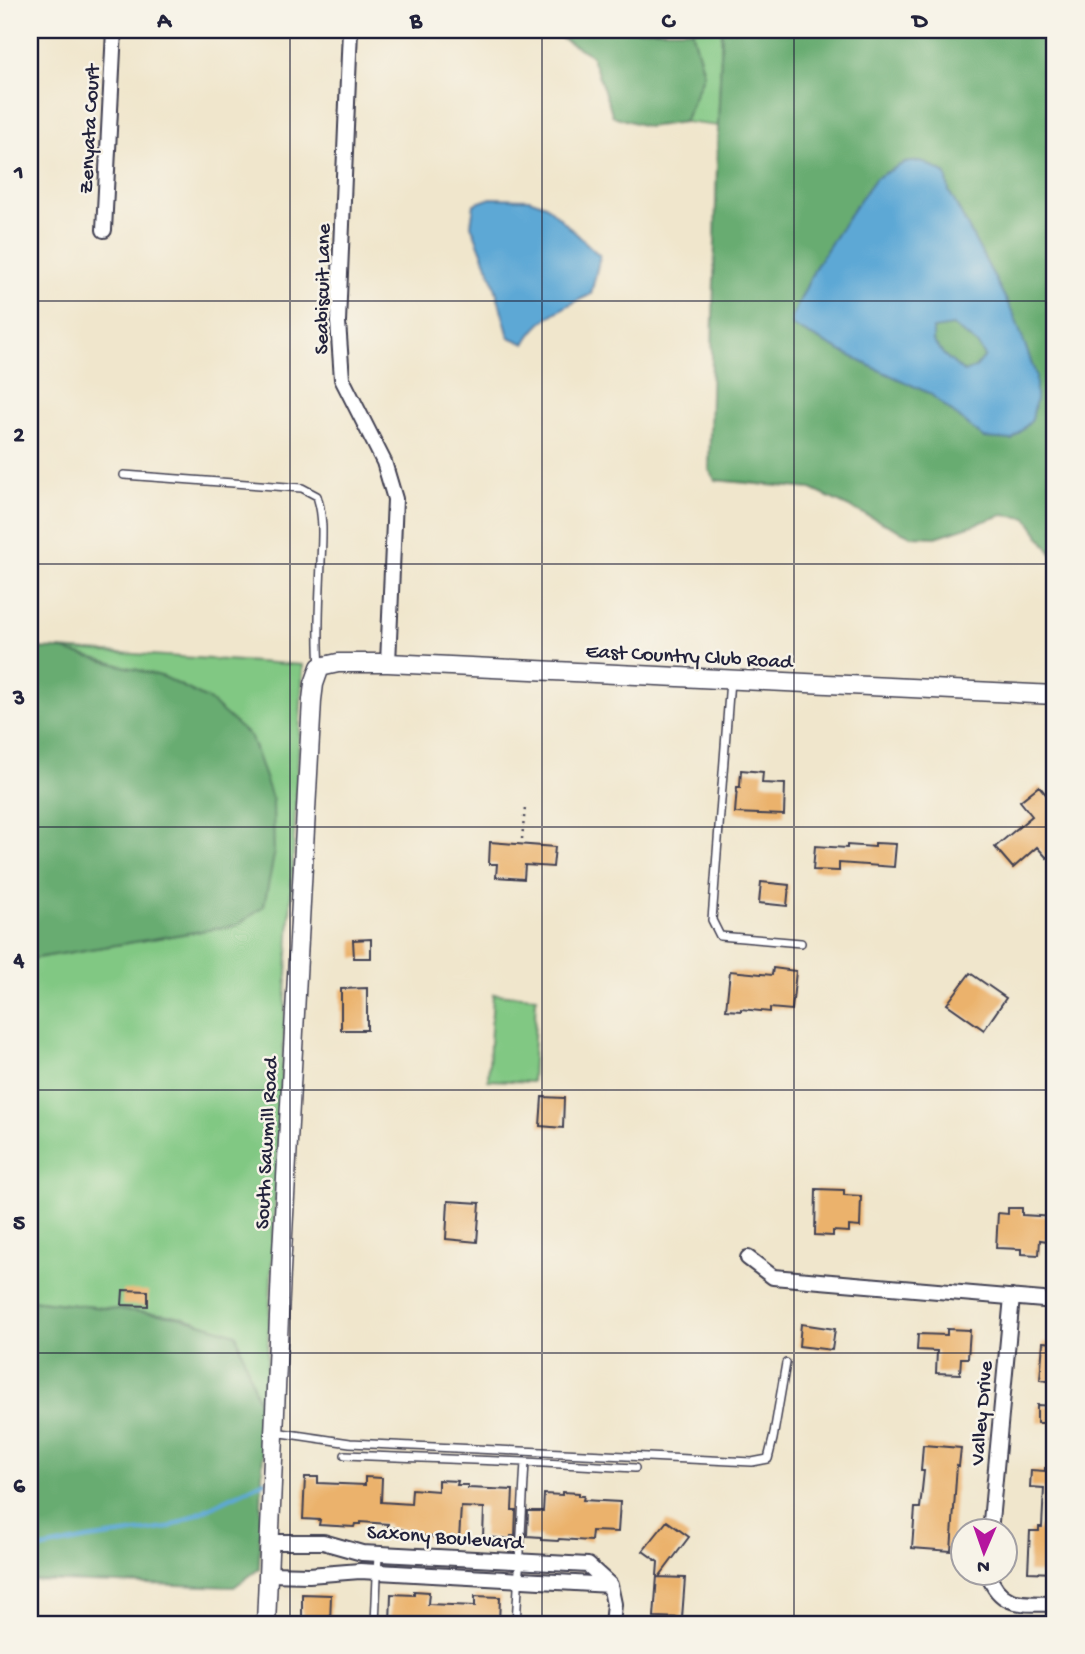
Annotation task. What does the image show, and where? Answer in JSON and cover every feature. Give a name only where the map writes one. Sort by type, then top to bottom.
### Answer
[{"type":"street","name":"Zenyata Court","points":[[104,230],[114,30]]},
{"type":"street","name":"Seabiscuit Lane","points":[[350,30],[338,321],[342,379],[384,462],[395,499],[388,663]]},
{"type":"street","name":"East Country Club Road","points":[[320,667],[338,663],[388,663],[1055,695]]},
{"type":"street","name":"South Sawmill Road","points":[[266,1624],[281,1270],[311,714],[314,684],[320,667]]},
{"type":"street","points":[[748,1258],[773,1277],[1055,1301]]},
{"type":"street","name":"Valley Drive","points":[[991,1518],[1012,1297]]},
{"type":"street","name":"Saxony Boulevard","points":[[270,1542],[323,1542],[362,1553],[588,1565],[610,1585]]},
{"type":"street","name":"Saxony Boulevard","points":[[268,1574],[309,1575],[360,1571],[610,1585]]},
{"type":"street","points":[[610,1585],[614,1604],[612,1624]]},
{"type":"street","points":[[994,1588],[1007,1599],[1016,1602],[1055,1604]]},
{"type":"lane","points":[[124,475],[302,488],[317,496],[321,509],[322,533],[320,667]]},
{"type":"lane","points":[[730,680],[712,920],[720,936],[801,943]]},
{"type":"lane","points":[[274,1432],[350,1443],[752,1462],[768,1459],[786,1363]]},
{"type":"lane","points":[[345,1455],[635,1468]]},
{"type":"lane","points":[[516,1624],[525,1462]]},
{"type":"lane","points":[[375,1624],[378,1554]]},
{"type":"path","points":[[522,839],[525,808]]},
{"type":"green space","points":[[547,30],[692,30],[704,74],[684,122],[648,127],[613,116],[591,55]]},
{"type":"green space","points":[[692,30],[722,30],[718,126],[684,122],[704,74]]},
{"type":"green space","points":[[722,30],[1055,30],[1055,558],[1027,518],[1003,515],[936,537],[911,536],[811,489],[715,480],[709,470]]},
{"type":"green space","points":[[30,648],[59,649],[164,677],[209,700],[251,737],[273,801],[274,856],[264,906],[238,925],[30,959]]},
{"type":"green space","points":[[59,649],[303,665],[264,1419],[236,1334],[177,1316],[30,1300],[30,959],[238,925],[209,700],[164,677]]},
{"type":"green space","points":[[493,994],[536,997],[532,1082],[488,1080]]},
{"type":"green space","points":[[30,1300],[177,1316],[236,1334],[264,1419],[259,1569],[234,1587],[30,1580]]},
{"type":"water","points":[[921,161],[946,174],[949,191],[1014,315],[1036,375],[1036,399],[1032,420],[1012,440],[984,438],[929,393],[792,326],[792,317],[816,266],[856,205],[876,178],[904,163]],"holes":[[[953,326],[977,344],[985,356],[975,368],[964,372],[944,355],[933,341],[933,329]]]},
{"type":"water","points":[[491,198],[529,199],[546,205],[600,256],[591,294],[545,320],[525,344],[509,337],[493,280],[471,225],[474,204]]},
{"type":"building","points":[[741,770],[763,772],[762,783],[785,784],[784,815],[735,813]]},
{"type":"building","points":[[1039,786],[1055,805],[1055,851],[1047,858],[1037,847],[1013,868],[995,847],[1032,816],[1020,801]]},
{"type":"building","points":[[490,842],[555,847],[553,867],[525,865],[524,879],[496,877],[497,864],[489,864]]},
{"type":"building","points":[[875,843],[896,844],[894,867],[839,863],[839,871],[813,870],[815,846],[875,847]]},
{"type":"building","points":[[761,882],[789,885],[787,906],[759,903]]},
{"type":"building","points":[[371,939],[371,958],[354,958],[353,940]]},
{"type":"building","points":[[773,968],[796,971],[792,1010],[726,1010],[730,971],[772,975]]},
{"type":"building","points":[[970,973],[1006,998],[984,1030],[947,1004]]},
{"type":"building","points":[[367,988],[367,1030],[341,1030],[341,989]]},
{"type":"building","points":[[542,1097],[564,1098],[563,1128],[540,1126]]},
{"type":"building","points":[[816,1189],[844,1190],[844,1195],[861,1196],[860,1227],[849,1226],[849,1232],[833,1231],[833,1236],[815,1235]]},
{"type":"building","points":[[448,1201],[480,1203],[477,1242],[446,1239]]},
{"type":"building","points":[[1008,1208],[1022,1208],[1022,1215],[1055,1217],[1055,1242],[1040,1240],[1039,1255],[1021,1254],[1021,1249],[996,1248],[998,1213],[1008,1214]]},
{"type":"building","points":[[123,1290],[148,1291],[148,1306],[122,1305]]},
{"type":"building","points":[[801,1324],[835,1329],[832,1350],[799,1346]]},
{"type":"building","points":[[947,1329],[970,1330],[968,1358],[961,1358],[960,1374],[936,1373],[937,1351],[917,1350],[918,1334],[947,1335]]},
{"type":"building","points":[[1043,1342],[1055,1343],[1055,1382],[1040,1380]]},
{"type":"building","points":[[1037,1405],[1055,1406],[1055,1423],[1037,1423]]},
{"type":"building","points":[[923,1445],[961,1448],[959,1466],[957,1465],[953,1518],[948,1518],[948,1551],[912,1548],[915,1508],[920,1508],[924,1471],[921,1471]]},
{"type":"building","points":[[1045,1468],[1055,1468],[1055,1573],[1028,1572],[1030,1531],[1039,1531],[1039,1527],[1042,1527],[1044,1488],[1030,1487],[1031,1470],[1045,1471]]},
{"type":"building","points":[[305,1477],[318,1477],[318,1483],[365,1485],[365,1477],[382,1478],[381,1502],[411,1504],[412,1489],[438,1491],[438,1480],[458,1481],[457,1485],[468,1485],[468,1488],[513,1490],[512,1510],[516,1510],[515,1536],[511,1536],[511,1539],[483,1537],[484,1508],[461,1507],[459,1539],[409,1535],[405,1530],[388,1527],[388,1524],[360,1522],[354,1527],[319,1525],[320,1520],[303,1519]]},
{"type":"building","points":[[562,1492],[579,1493],[579,1496],[584,1496],[583,1500],[620,1502],[618,1532],[592,1531],[591,1541],[541,1540],[541,1537],[527,1536],[528,1511],[543,1511],[544,1494],[562,1495]]},
{"type":"building","points":[[667,1521],[689,1537],[659,1577],[685,1578],[682,1618],[654,1617],[658,1562],[643,1551]]},
{"type":"building","points":[[414,1591],[429,1592],[428,1604],[475,1606],[475,1596],[500,1597],[499,1624],[390,1624],[391,1594],[414,1595]]},
{"type":"building","points":[[302,1594],[331,1595],[330,1624],[302,1624]]},
{"type":"waterway","points":[[30,1554],[43,1548],[88,1539],[168,1528],[265,1481]]}]
